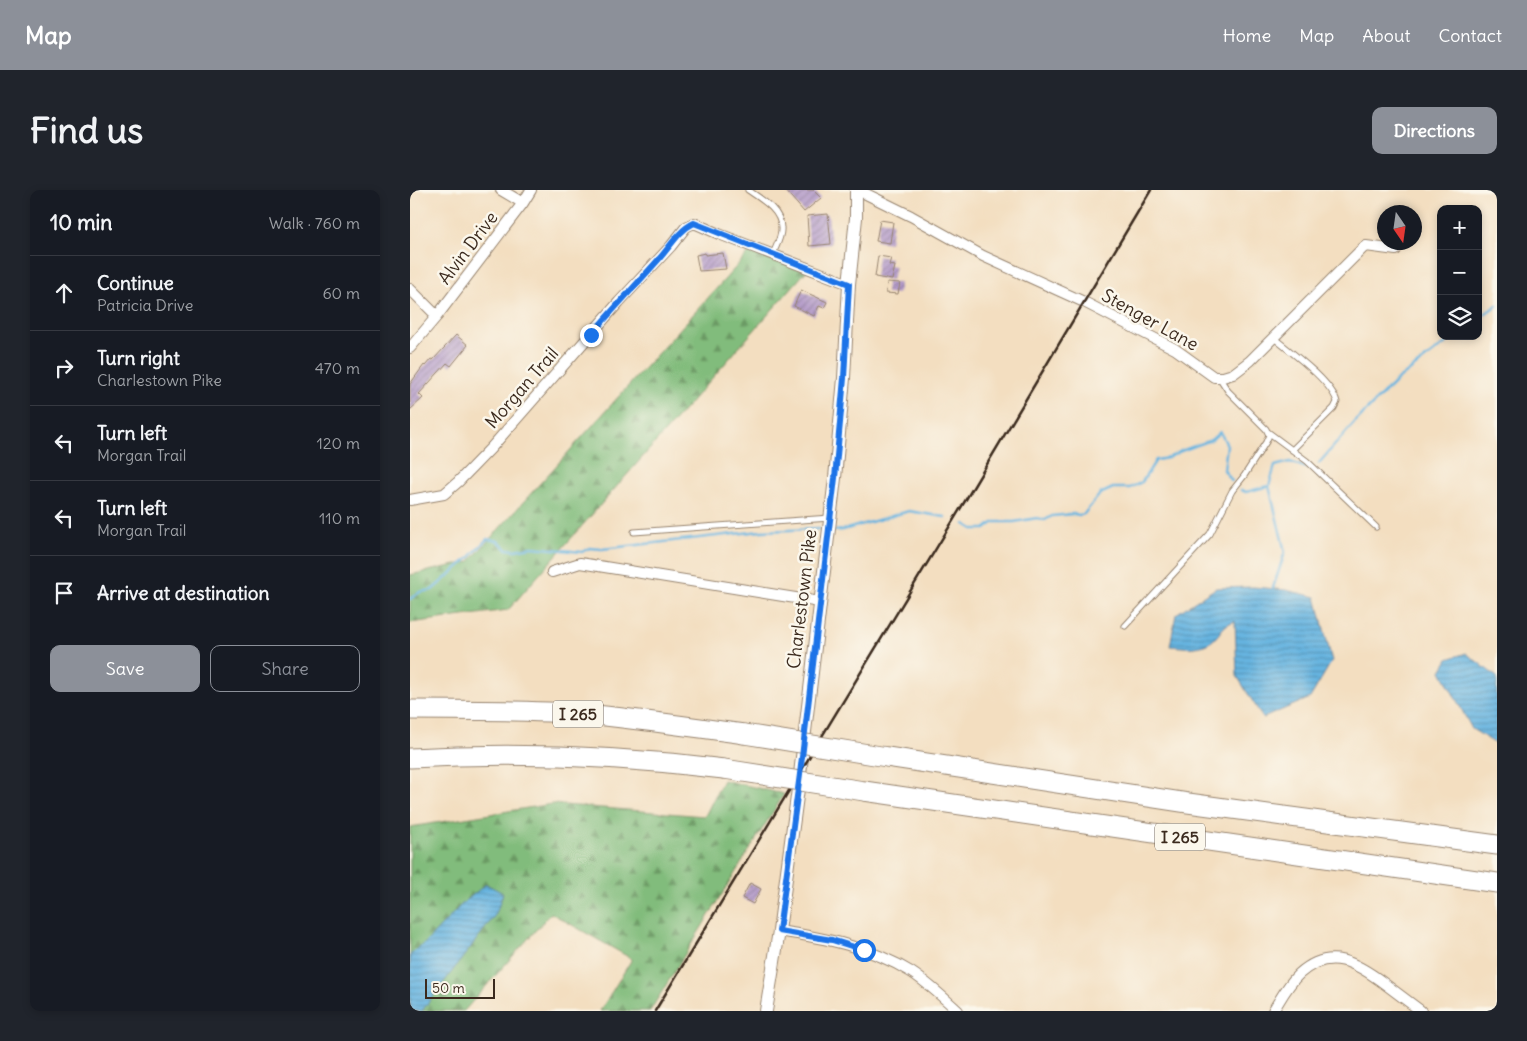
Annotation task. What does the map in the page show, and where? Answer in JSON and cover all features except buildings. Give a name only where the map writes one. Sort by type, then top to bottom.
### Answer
[{"type":"highway","name":"I 265","points":[[410,710],[507,710],[649,720],[1178,802],[1497,845]]},
{"type":"highway","name":"I 265","points":[[410,758],[486,755],[581,756],[642,760],[724,769],[1497,884]]},
{"type":"street","points":[[500,190],[523,203]]},
{"type":"street","name":"Alvin Drive","points":[[410,348],[437,316],[531,190]]},
{"type":"street","name":"Charlestown Pike","points":[[766,1011],[779,931],[800,774],[830,518],[844,378],[857,190]]},
{"type":"street","name":"Stenger Lane","points":[[857,190],[911,216],[983,256],[1084,302],[1175,349],[1204,371],[1214,377],[1219,377]]},
{"type":"street","name":"Morgan Trail","points":[[410,500],[444,494],[458,482],[491,448],[686,227],[694,223],[849,284]]},
{"type":"street","points":[[1219,377],[1233,374],[1250,361],[1363,248],[1366,246],[1377,247]]},
{"type":"street","points":[[410,289],[437,316]]},
{"type":"street","points":[[552,572],[580,563],[760,594],[820,602]]},
{"type":"street","points":[[779,931],[832,940],[890,960],[910,971],[958,1011]]},
{"type":"street","points":[[1273,1011],[1290,984],[1299,974],[1311,965],[1333,959],[1347,960],[1365,969],[1422,1011]]},
{"type":"lane","points":[[748,190],[769,205],[776,213],[782,226],[773,254]]},
{"type":"lane","points":[[1274,338],[1315,372],[1330,388],[1337,402],[1334,408],[1292,450]]},
{"type":"lane","points":[[1219,377],[1228,392],[1267,432],[1316,469],[1376,528]]},
{"type":"lane","points":[[1125,626],[1210,534],[1232,491],[1266,442],[1269,435],[1267,432]]},
{"type":"lane","points":[[634,532],[830,518]]},
{"type":"green space","points":[[754,247],[809,268],[508,610],[410,623],[410,575],[469,562]]},
{"type":"green space","points":[[723,780],[784,794],[650,1011],[600,1011],[632,959],[551,913],[464,1011],[410,1011],[410,827],[552,804],[705,816]]},
{"type":"water","points":[[1253,587],[1286,590],[1316,597],[1332,661],[1310,698],[1263,718],[1237,676],[1235,621],[1226,625],[1212,641],[1202,646],[1170,646],[1176,614],[1216,588]]},
{"type":"water","points":[[1466,653],[1497,677],[1496,744],[1472,729],[1441,671],[1448,659]]},
{"type":"water","points":[[486,884],[503,893],[496,914],[422,1011],[410,1011],[410,955],[425,943],[462,904]]},
{"type":"waterway","points":[[1482,316],[1497,305]]},
{"type":"waterway","points":[[1319,463],[1356,421],[1396,381],[1450,340]]},
{"type":"waterway","points":[[965,524],[973,529],[985,529],[994,522],[1014,522],[1037,518],[1045,520],[1052,516],[1084,514],[1100,494],[1113,488],[1130,488],[1142,482],[1156,460],[1168,458],[1211,440],[1220,432],[1227,445],[1224,470],[1232,481]]},
{"type":"waterway","points":[[1241,490],[1246,492],[1269,486],[1275,466],[1290,462],[1307,468]]},
{"type":"waterway","points":[[1269,486],[1285,552],[1273,588]]},
{"type":"waterway","points":[[833,531],[843,530],[909,511],[945,517]]},
{"type":"waterway","points":[[410,599],[420,592],[432,590],[470,557],[487,539],[498,541],[507,549],[515,550],[532,547],[582,552],[589,548],[602,549],[761,531],[819,529]]},
{"type":"railway","points":[[655,1011],[965,501],[1151,190]]},
{"type":"route","points":[[591,335],[686,227],[694,223],[849,284],[844,378],[835,478],[800,774],[779,931],[832,940],[864,950]]}]
